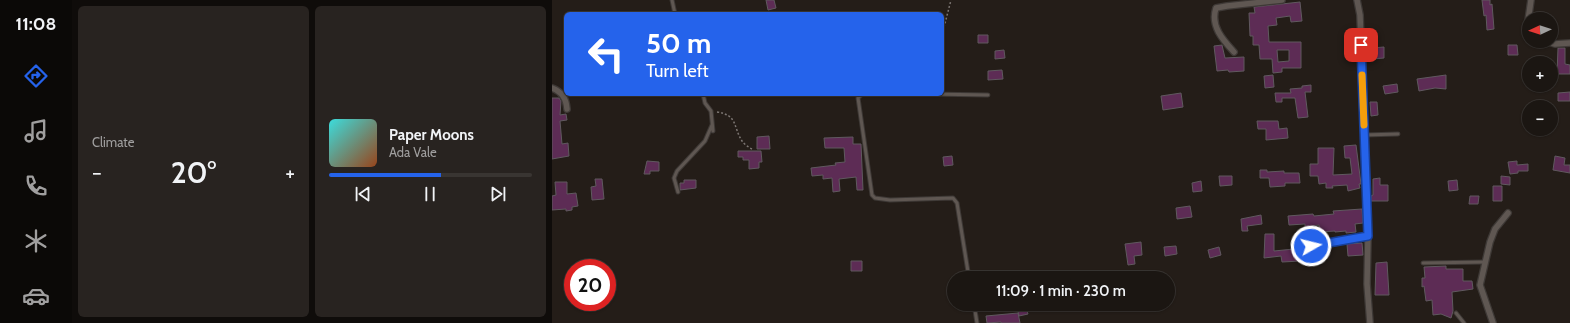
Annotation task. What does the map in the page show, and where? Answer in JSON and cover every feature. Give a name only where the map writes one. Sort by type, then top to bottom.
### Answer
[{"type":"street","points":[[1234,52],[1218,33],[1214,14],[1216,8],[1282,0]]},
{"type":"street","points":[[1357,0],[1360,15],[1368,236],[1367,284],[1370,323]]},
{"type":"street","points":[[1529,12],[1531,0]]},
{"type":"street","points":[[1558,44],[1570,43]]},
{"type":"street","points":[[552,88],[563,95],[566,100],[567,110]]},
{"type":"street","points":[[1493,323],[1480,285],[1495,229],[1508,213]]},
{"type":"lane","points":[[672,0],[675,12]]},
{"type":"lane","points":[[944,94],[988,95]]},
{"type":"lane","points":[[704,96],[705,102],[711,111],[713,131]]},
{"type":"lane","points":[[860,96],[858,98],[872,195],[875,198],[890,200],[953,198],[957,203],[968,271]]},
{"type":"lane","points":[[678,192],[674,178],[677,171],[705,141],[712,124]]},
{"type":"lane","points":[[1364,135],[1398,134]]},
{"type":"lane","points":[[1311,246],[1368,236]]},
{"type":"lane","points":[[1423,263],[1485,262]]},
{"type":"lane","points":[[975,311],[977,323]]},
{"type":"lane","points":[[1456,313],[1464,323]]},
{"type":"path","points":[[944,27],[951,0]]},
{"type":"path","points":[[711,111],[722,113],[735,121],[742,142],[752,149]]},
{"type":"building","points":[[766,0],[774,0],[776,8],[768,10]]},
{"type":"building","points":[[1482,0],[1490,0],[1490,5],[1492,4],[1494,29],[1487,30],[1486,15],[1484,16]]},
{"type":"building","points":[[1300,2],[1302,21],[1291,22],[1290,16],[1276,18],[1277,25],[1268,26],[1269,42],[1301,42],[1301,68],[1282,68],[1282,72],[1273,73],[1272,59],[1260,59],[1259,45],[1253,45],[1253,36],[1250,36],[1249,13],[1255,13],[1254,7]],"holes":[[[1277,50],[1289,50],[1289,61],[1278,62]]]},
{"type":"building","points":[[978,35],[988,35],[988,43],[978,43]]},
{"type":"building","points":[[1222,45],[1225,58],[1244,57],[1244,71],[1217,71],[1214,46]]},
{"type":"building","points":[[1508,45],[1517,45],[1518,55],[1508,55]]},
{"type":"building","points":[[1384,47],[1384,58],[1372,59],[1372,48]]},
{"type":"building","points":[[1558,48],[1565,48],[1565,64],[1570,65],[1570,74],[1558,74]]},
{"type":"building","points":[[1004,50],[1005,58],[995,59],[995,51]]},
{"type":"building","points":[[1002,70],[1003,79],[988,80],[988,71]]},
{"type":"building","points":[[1273,75],[1274,87],[1265,88],[1264,76]]},
{"type":"building","points":[[1446,75],[1446,89],[1435,88],[1419,91],[1417,79]]},
{"type":"building","points":[[1397,84],[1398,92],[1385,94],[1383,86]]},
{"type":"building","points":[[1311,85],[1311,92],[1305,92],[1308,117],[1298,118],[1295,98],[1282,98],[1282,102],[1276,102],[1275,93],[1291,93],[1290,89],[1302,88],[1302,86]]},
{"type":"building","points":[[1570,92],[1570,101],[1558,101],[1558,93]]},
{"type":"building","points":[[1181,93],[1183,107],[1163,110],[1161,96]]},
{"type":"building","points":[[552,98],[559,98],[561,101],[560,115],[566,114],[567,120],[560,121],[562,144],[568,143],[569,156],[552,159]]},
{"type":"building","points":[[1370,102],[1377,102],[1378,115],[1371,116]]},
{"type":"building","points":[[1257,121],[1278,121],[1279,129],[1287,128],[1288,138],[1266,140],[1266,129],[1258,129]]},
{"type":"building","points":[[769,136],[770,149],[757,149],[757,137]]},
{"type":"building","points":[[853,137],[853,144],[861,144],[863,190],[857,190],[856,177],[839,179],[840,191],[833,192],[832,178],[823,179],[823,175],[812,176],[811,168],[836,165],[835,163],[845,162],[844,148],[825,148],[824,138]]},
{"type":"building","points":[[1356,145],[1361,184],[1359,184],[1360,188],[1348,191],[1347,185],[1326,188],[1326,183],[1319,184],[1318,176],[1310,176],[1310,164],[1318,164],[1318,148],[1334,148],[1333,175],[1352,174],[1350,158],[1345,158],[1344,146]]},
{"type":"building","points":[[738,151],[761,151],[762,162],[759,162],[759,168],[749,169],[749,160],[743,160],[743,157],[738,157]]},
{"type":"building","points":[[952,156],[953,165],[944,166],[943,157]]},
{"type":"building","points":[[1555,156],[1565,158],[1564,165],[1570,165],[1570,173],[1553,170]]},
{"type":"building","points":[[647,161],[659,162],[659,171],[650,171],[650,174],[644,174]]},
{"type":"building","points":[[1517,161],[1517,165],[1528,164],[1528,171],[1518,171],[1518,173],[1510,174],[1508,162]]},
{"type":"building","points":[[1260,170],[1267,170],[1267,172],[1284,171],[1284,173],[1299,173],[1300,183],[1285,183],[1285,186],[1270,187],[1269,178],[1260,178]]},
{"type":"building","points":[[1219,176],[1232,176],[1232,185],[1220,186]]},
{"type":"building","points":[[1501,176],[1510,177],[1510,185],[1501,184]]},
{"type":"building","points":[[1380,178],[1380,185],[1388,185],[1388,201],[1371,201],[1371,196],[1373,195],[1373,179]]},
{"type":"building","points":[[595,179],[602,179],[604,199],[592,200],[591,187],[596,186]]},
{"type":"building","points":[[684,180],[696,180],[696,188],[680,190],[680,183],[684,183]]},
{"type":"building","points":[[1457,180],[1458,190],[1449,191],[1448,181]]},
{"type":"building","points":[[1201,181],[1202,191],[1193,192],[1192,183]]},
{"type":"building","points":[[555,182],[567,182],[567,194],[576,193],[578,206],[572,207],[572,210],[566,211],[566,209],[552,210],[552,196],[556,195]]},
{"type":"building","points":[[1493,186],[1502,186],[1502,201],[1493,201]]},
{"type":"building","points":[[1470,196],[1479,196],[1478,204],[1469,204]]},
{"type":"building","points":[[1190,206],[1192,217],[1177,219],[1176,208]]},
{"type":"building","points":[[1362,209],[1363,223],[1355,224],[1356,232],[1320,232],[1319,225],[1305,227],[1305,224],[1289,225],[1288,216],[1313,214],[1314,216],[1334,214],[1333,211]]},
{"type":"building","points":[[1261,215],[1262,224],[1247,226],[1248,231],[1242,231],[1241,219]]},
{"type":"building","points":[[1265,234],[1274,234],[1274,251],[1294,249],[1294,246],[1303,245],[1304,249],[1319,248],[1321,260],[1282,262],[1281,256],[1264,258]]},
{"type":"building","points":[[1141,242],[1142,255],[1134,256],[1135,264],[1128,265],[1125,244]]},
{"type":"building","points":[[1362,243],[1363,255],[1348,256],[1347,244]]},
{"type":"building","points":[[1176,246],[1177,254],[1165,256],[1164,247]]},
{"type":"building","points":[[1219,247],[1221,255],[1210,258],[1208,250]]},
{"type":"building","points":[[851,261],[862,261],[862,271],[851,271]]},
{"type":"building","points":[[1387,262],[1389,295],[1375,295],[1376,263]]},
{"type":"building","points":[[1446,266],[1446,269],[1463,269],[1463,281],[1472,281],[1473,289],[1452,292],[1453,311],[1451,318],[1441,314],[1433,315],[1432,300],[1426,301],[1424,286],[1422,287],[1422,278],[1425,278],[1424,267]]},
{"type":"building","points":[[1018,311],[1027,311],[1028,314],[1019,316]]},
{"type":"building","points":[[1018,313],[1020,323],[987,323],[986,316]]},
{"type":"slow traffic","points":[[1362,75],[1364,125]]},
{"type":"route","points":[[1311,246],[1368,236],[1361,45]]}]
